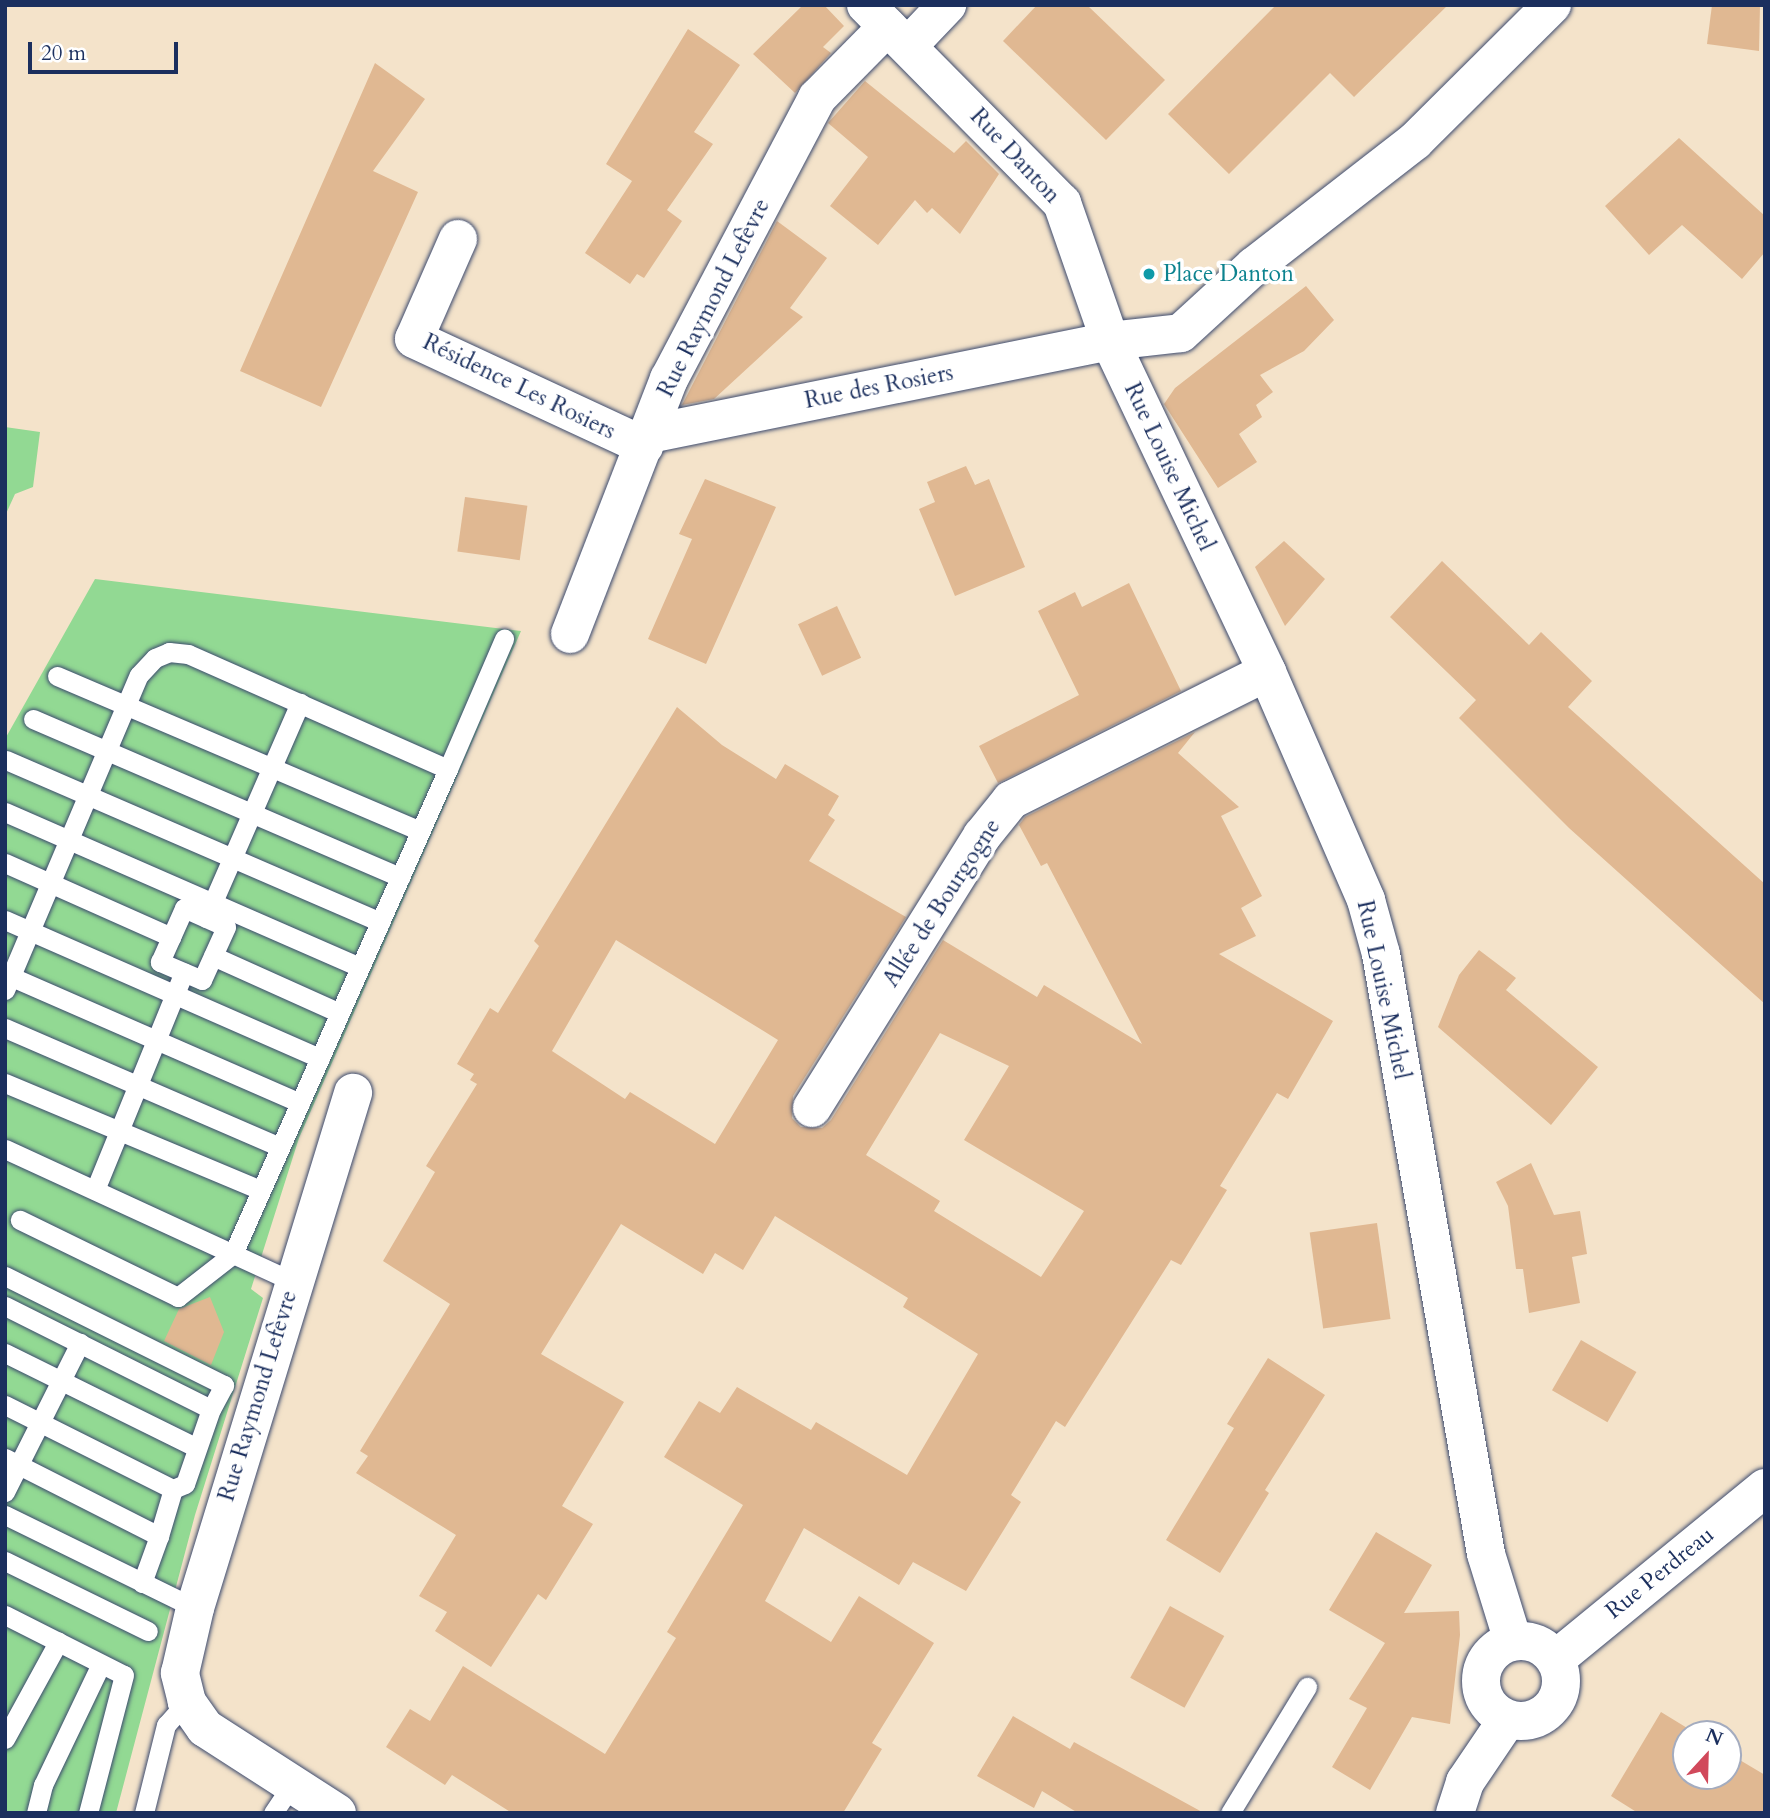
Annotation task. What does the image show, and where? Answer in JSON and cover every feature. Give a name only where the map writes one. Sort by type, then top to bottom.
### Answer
[{"type":"street","name":"Rue Raymond Lefèvre","points":[[570,634],[669,379],[817,98],[887,26],[947,5]]},
{"type":"street","name":"Rue des Rosiers","points":[[647,440],[1110,341],[1181,333],[1254,266],[1415,141],[1552,5]]},
{"type":"street","name":"Rue Danton","points":[[887,26],[1062,203],[1110,341]]},
{"type":"street","name":"Résidence Les Rosiers","points":[[458,239],[414,339],[647,440]]},
{"type":"street","name":"Rue Louise Michel","points":[[1110,341],[1267,672],[1366,900],[1381,954],[1486,1554],[1513,1641]]},
{"type":"street","name":"Allée de Bourgogne","points":[[812,1108],[982,836],[1011,800],[1267,672]]},
{"type":"street","name":"Rue Raymond Lefèvre","points":[[187,1702],[180,1673],[195,1608],[292,1281],[353,1093]]},
{"type":"street","name":"Rue Perdreau","points":[[1556,1659],[1765,1488]]},
{"type":"street","points":[[1513,1641],[1537,1643],[1556,1659],[1562,1683],[1553,1707],[1532,1721],[1507,1720],[1487,1703],[1480,1678],[1491,1654],[1513,1641]]},
{"type":"street","points":[[187,1702],[205,1728],[283,1798],[337,1813]]},
{"type":"street","points":[[1455,1813],[1465,1782],[1507,1720]]},
{"type":"lane","points":[[20,1220],[178,1297],[233,1254],[504,639]]},
{"type":"lane","points":[[299,1103],[156,1040],[7,980],[139,675],[155,658],[169,652],[188,654],[447,769]]},
{"type":"lane","points":[[57,676],[420,831]]},
{"type":"lane","points":[[209,910],[300,703]]},
{"type":"lane","points":[[33,719],[400,877]]},
{"type":"lane","points":[[6,760],[380,922]]},
{"type":"lane","points":[[5,812],[69,840],[209,910],[360,967]]},
{"type":"lane","points":[[5,863],[171,937]]},
{"type":"lane","points":[[184,908],[209,910],[226,927],[202,980],[160,962],[171,937],[184,908]]},
{"type":"lane","points":[[5,920],[320,1058]]},
{"type":"lane","points":[[213,956],[340,1013]]},
{"type":"lane","points":[[95,1190],[184,972]]},
{"type":"lane","points":[[5,1028],[280,1147]]},
{"type":"lane","points":[[5,1083],[261,1190]]},
{"type":"lane","points":[[5,1149],[292,1281]]},
{"type":"lane","points":[[5,1276],[225,1385],[211,1409],[185,1484],[173,1489],[5,1405]]},
{"type":"lane","points":[[5,1306],[211,1409]]},
{"type":"lane","points":[[5,1492],[12,1462],[40,1423],[79,1343]]},
{"type":"lane","points":[[5,1353],[197,1448]]},
{"type":"lane","points":[[12,1462],[159,1536]]},
{"type":"lane","points":[[142,1583],[173,1489]]},
{"type":"lane","points":[[5,1515],[195,1608]]},
{"type":"lane","points":[[5,1561],[148,1631]]},
{"type":"lane","points":[[8,1622],[58,1642],[124,1675],[88,1813]]},
{"type":"lane","points":[[5,1739],[58,1642]]},
{"type":"lane","points":[[36,1813],[43,1785],[101,1664]]},
{"type":"lane","points":[[1230,1813],[1307,1687]]},
{"type":"lane","points":[[144,1813],[166,1725],[187,1702]]},
{"type":"green space","points":[[5,427],[40,432],[33,487],[15,494],[5,516]]},
{"type":"green space","points":[[95,579],[521,631],[299,1138],[251,1289],[263,1298],[195,1515],[116,1813],[5,1813],[5,739]]},
{"type":"building","points":[[803,5],[824,5],[844,26],[823,47],[831,53],[795,93],[753,54]]},
{"type":"building","points":[[1037,5],[1087,5],[1165,80],[1106,140],[1003,41]]},
{"type":"building","points":[[1276,5],[1448,5],[1354,97],[1330,73],[1229,174],[1168,114]]},
{"type":"building","points":[[1712,5],[1760,5],[1759,51],[1707,44]]},
{"type":"building","points":[[688,29],[740,65],[694,132],[713,144],[667,210],[682,221],[644,278],[637,274],[630,284],[585,253],[632,181],[606,164]]},
{"type":"building","points":[[375,63],[425,99],[373,171],[418,192],[321,407],[240,371]]},
{"type":"building","points":[[865,81],[954,153],[966,141],[999,174],[960,234],[932,208],[927,213],[915,200],[878,245],[830,206],[868,157],[828,123]]},
{"type":"building","points":[[1679,138],[1765,216],[1765,252],[1742,279],[1682,225],[1649,255],[1605,206]]},
{"type":"building","points":[[777,221],[827,258],[790,308],[803,317],[714,399],[682,405]]},
{"type":"building","points":[[1306,286],[1334,320],[1304,351],[1260,375],[1273,392],[1256,405],[1262,417],[1239,434],[1257,462],[1218,488],[1164,404],[1175,388]]},
{"type":"building","points":[[966,466],[975,485],[989,479],[1025,567],[955,596],[919,509],[935,502],[927,482]]},
{"type":"building","points":[[705,479],[776,507],[706,664],[648,639],[692,539],[679,534]]},
{"type":"building","points":[[465,497],[527,506],[520,560],[457,551]]},
{"type":"building","points":[[1284,541],[1325,579],[1285,626],[1255,567]]},
{"type":"building","points":[[1442,561],[1529,645],[1541,632],[1592,681],[1568,707],[1765,884],[1765,1004],[1569,828],[1459,718],[1476,700],[1390,617]]},
{"type":"building","points":[[1129,583],[1181,691],[998,783],[979,746],[1079,695],[1038,611],[1075,592],[1082,607]]},
{"type":"building","points":[[837,606],[861,658],[822,676],[798,624]]},
{"type":"building","points":[[677,707],[722,745],[776,779],[785,764],[839,796],[828,815],[835,820],[809,861],[906,917],[793,1096],[792,1118],[801,1127],[822,1128],[831,1120],[943,940],[1037,997],[1044,985],[1142,1044],[1047,863],[1041,866],[1019,825],[1025,817],[1195,732],[1178,753],[1239,807],[1221,816],[1262,896],[1241,908],[1256,936],[1219,954],[1333,1021],[1288,1099],[1277,1093],[1220,1186],[1227,1190],[1181,1265],[1171,1260],[1065,1427],[1056,1421],[1011,1495],[1021,1502],[966,1591],[913,1562],[899,1585],[804,1528],[765,1601],[831,1642],[859,1596],[934,1643],[872,1743],[882,1749],[843,1813],[512,1813],[452,1775],[445,1785],[386,1747],[410,1709],[430,1721],[463,1666],[605,1754],[676,1638],[667,1632],[743,1505],[664,1457],[699,1401],[720,1413],[737,1387],[811,1430],[816,1422],[907,1475],[978,1354],[903,1307],[908,1298],[775,1216],[743,1270],[715,1253],[703,1274],[621,1224],[541,1354],[624,1402],[562,1506],[593,1524],[546,1600],[538,1594],[491,1667],[435,1631],[447,1612],[419,1596],[456,1535],[356,1473],[368,1456],[360,1451],[450,1304],[383,1261],[435,1172],[426,1166],[477,1084],[470,1080],[474,1074],[457,1064],[490,1008],[498,1013],[539,946],[534,941]],"holes":[[[616,940],[778,1040],[715,1144],[630,1092],[625,1099],[552,1051]],[[940,1033],[1009,1066],[964,1140],[1084,1211],[1041,1277],[934,1211],[940,1201],[866,1155]]]},
{"type":"building","points":[[1479,950],[1516,978],[1506,990],[1598,1067],[1551,1125],[1438,1027],[1459,975]]},
{"type":"building","points":[[1531,1163],[1554,1215],[1580,1211],[1587,1254],[1572,1257],[1580,1303],[1529,1313],[1523,1269],[1516,1269],[1508,1206],[1496,1182]]},
{"type":"building","points":[[1377,1223],[1390,1319],[1323,1329],[1310,1232]]},
{"type":"building","points":[[210,1297],[224,1332],[211,1365],[164,1341],[179,1309]]},
{"type":"building","points":[[1581,1340],[1636,1372],[1607,1422],[1552,1390]]},
{"type":"building","points":[[1268,1358],[1325,1395],[1265,1490],[1269,1493],[1220,1573],[1166,1540],[1234,1428],[1227,1424]]},
{"type":"building","points":[[1376,1532],[1432,1565],[1404,1613],[1459,1611],[1460,1635],[1450,1724],[1412,1717],[1370,1790],[1332,1767],[1367,1708],[1349,1699],[1385,1643],[1329,1610]]},
{"type":"building","points":[[1170,1606],[1224,1636],[1184,1708],[1130,1678]]},
{"type":"building","points":[[1661,1712],[1674,1720],[1672,1790],[1742,1790],[1742,1761],[1765,1775],[1765,1813],[1638,1813],[1611,1796]]},
{"type":"building","points":[[1013,1716],[1070,1749],[1074,1742],[1204,1813],[1078,1813],[1042,1791],[1034,1808],[977,1776]]},
{"type":"place","name":"Place Danton","points":[[1149,274]]}]
